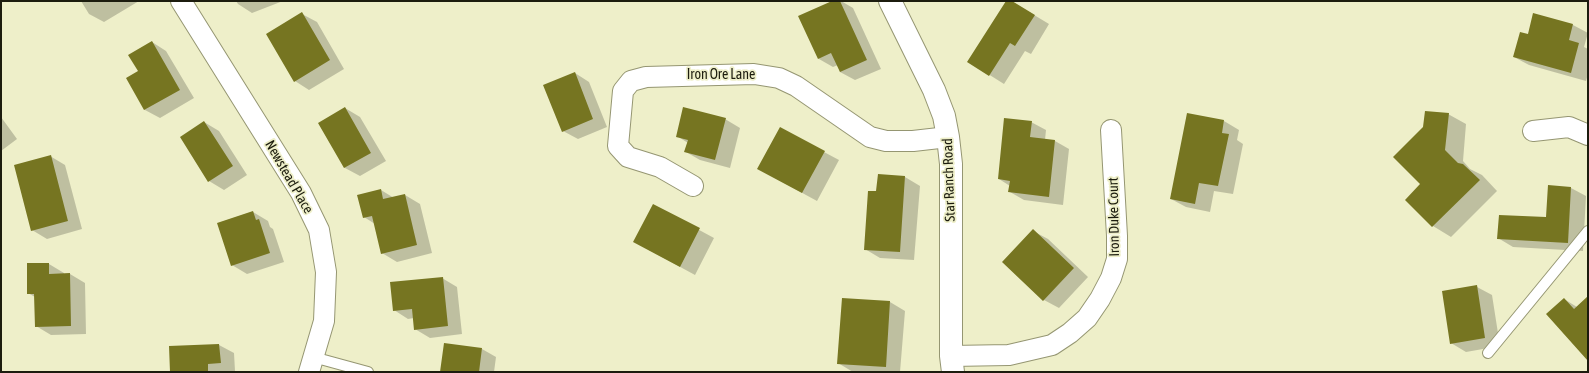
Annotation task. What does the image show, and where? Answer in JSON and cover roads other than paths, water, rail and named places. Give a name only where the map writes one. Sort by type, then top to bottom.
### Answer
[{"type":"street","name":"Newstead Place","points":[[181,1],[301,193],[319,230],[326,272],[324,321],[311,364]]},
{"type":"street","name":"Star Ranch Road","points":[[890,1],[934,90],[944,116],[948,137],[951,164],[952,364]]},
{"type":"street","name":"Iron Ore Lane","points":[[694,186],[660,167],[628,157],[618,146],[623,91],[631,81],[646,77],[754,74],[779,78],[796,86],[870,137],[886,141],[913,141],[948,137]]},
{"type":"street","points":[[1533,131],[1569,127],[1588,135]]},
{"type":"street","name":"Iron Duke Court","points":[[952,364],[1052,345],[1070,333],[1091,312],[1111,278],[1117,259],[1111,130]]},
{"type":"lane","points":[[1488,353],[1588,231]]},
{"type":"lane","points":[[311,364],[368,372]]}]
